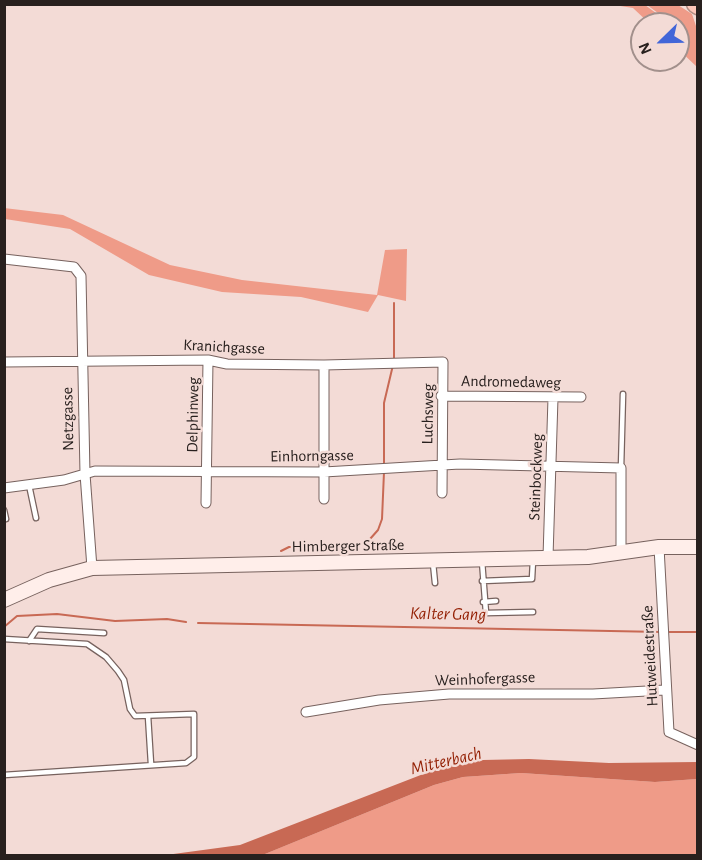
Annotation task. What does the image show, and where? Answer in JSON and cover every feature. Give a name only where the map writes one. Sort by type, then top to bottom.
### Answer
[{"type":"main road","name":"Himberger Straße","points":[[4,600],[49,580],[92,568],[588,557],[659,547],[698,547]]},
{"type":"street","name":"Netzgasse","points":[[4,259],[62,265],[78,270],[81,276],[84,474],[92,568]]},
{"type":"street","name":"Kranichgasse","points":[[4,362],[208,360],[227,364],[324,365],[443,362]]},
{"type":"street","name":"Delphinweg","points":[[206,503],[208,360]]},
{"type":"street","name":"Luchsweg","points":[[442,494],[443,362]]},
{"type":"street","points":[[324,365],[324,499]]},
{"type":"street","name":"Andromedaweg","points":[[441,396],[581,398]]},
{"type":"street","name":"Steinbockweg","points":[[548,557],[553,398]]},
{"type":"street","name":"Einhorngasse","points":[[4,488],[94,471],[324,471],[442,466],[621,468]]},
{"type":"street","points":[[621,468],[621,551]]},
{"type":"street","name":"Hutweidestraße","points":[[659,547],[669,732],[698,745]]},
{"type":"street","name":"Weinhofergasse","points":[[306,712],[378,699],[449,694],[521,692],[593,694],[665,690]]},
{"type":"lane","points":[[621,468],[623,394]]},
{"type":"lane","points":[[29,485],[36,518]]},
{"type":"lane","points":[[4,510],[6,519]]},
{"type":"lane","points":[[482,581],[532,579],[533,557]]},
{"type":"lane","points":[[482,559],[483,602],[486,613],[533,612]]},
{"type":"lane","points":[[433,560],[435,584]]},
{"type":"lane","points":[[483,602],[496,601]]},
{"type":"lane","points":[[29,641],[37,630],[104,633]]},
{"type":"lane","points":[[4,639],[87,644],[106,657],[124,680],[132,714],[148,716],[194,714],[193,760],[186,763],[4,775]]},
{"type":"lane","points":[[148,716],[151,764]]},
{"type":"shaded area","points":[[614,5],[645,5],[655,12],[637,12],[633,8]]},
{"type":"shaded area","points":[[647,5],[678,5],[689,12],[657,12]]},
{"type":"shaded area","points":[[690,13],[697,29],[697,67],[690,60]]},
{"type":"shaded area","points":[[4,208],[63,215],[170,265],[242,280],[377,295],[385,250],[407,249],[406,301],[378,295],[368,312],[301,297],[222,292],[149,275],[70,229],[5,219]]},
{"type":"shaded area","points":[[529,759],[609,763],[697,762],[697,779],[655,782],[521,773],[463,777],[434,785],[265,854],[166,855],[240,845],[444,766],[483,760]]},
{"type":"shaded area","points":[[521,773],[655,782],[697,779],[697,855],[260,856],[434,785],[463,777]]},
{"type":"waterway","points":[[394,303],[394,360]]},
{"type":"waterway","points":[[384,466],[384,403],[393,365]]},
{"type":"waterway","points":[[281,551],[289,547],[357,546],[370,539],[378,530],[382,519],[384,472]]},
{"type":"waterway","name":"Kalter Gang","points":[[4,627],[17,616],[57,614],[115,621],[167,619],[186,622]]},
{"type":"waterway","name":"Kalter Gang","points":[[198,623],[662,632]]},
{"type":"waterway","name":"Kalter Gang","points":[[667,632],[698,632]]},
{"type":"water label","name":"Mitterbach","points":[[446,761]]}]
